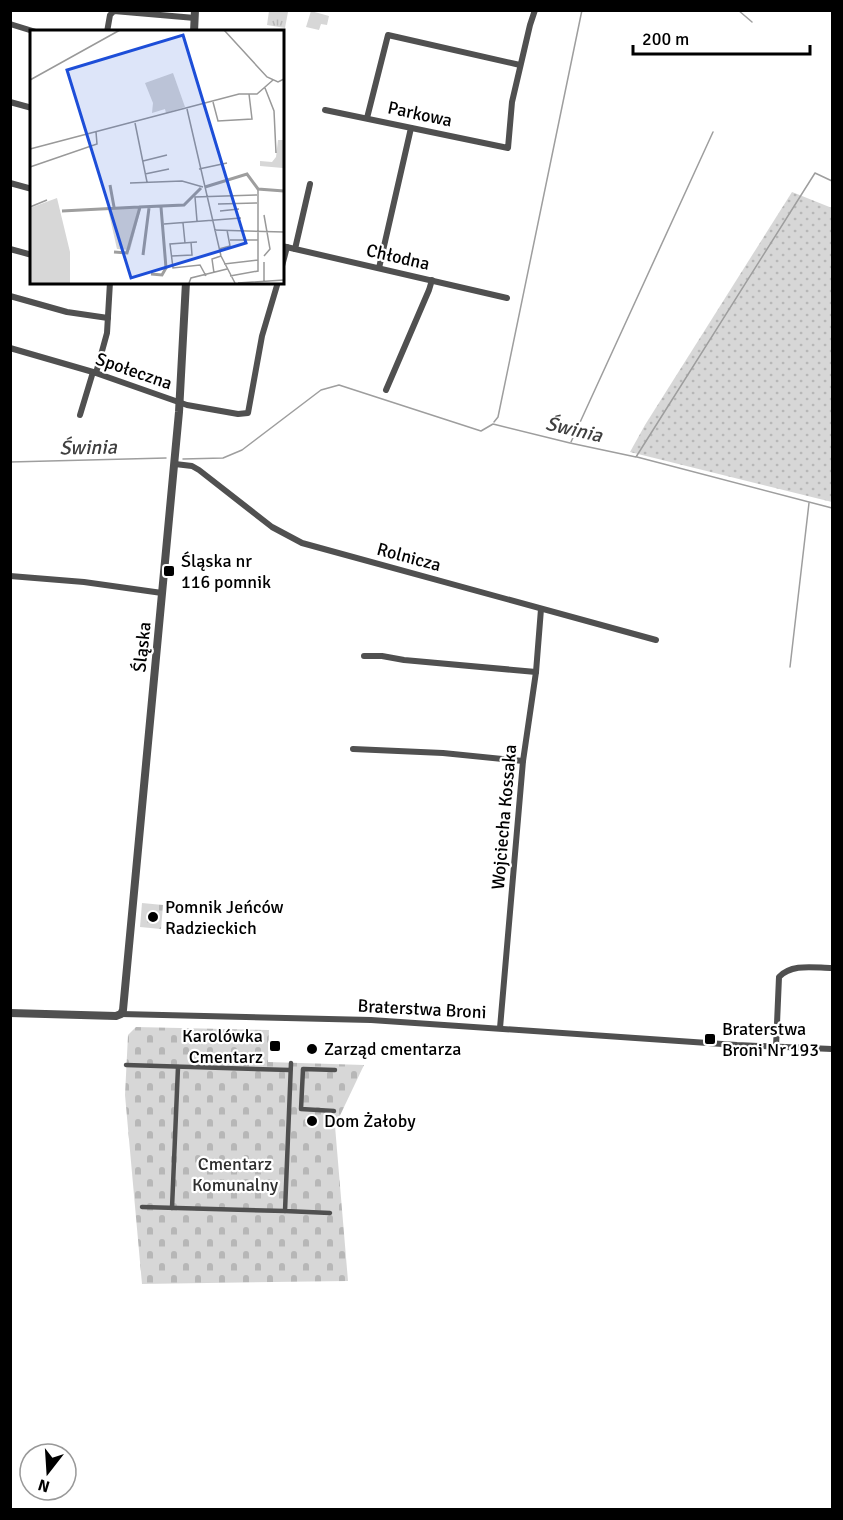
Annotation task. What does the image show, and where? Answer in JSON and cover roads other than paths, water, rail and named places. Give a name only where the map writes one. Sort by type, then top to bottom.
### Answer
[{"type":"street","points":[[367,118],[388,34],[520,65],[535,10]]},
{"type":"street","points":[[107,30],[111,11],[195,14],[194,30]]},
{"type":"street","points":[[10,24],[30,30]]},
{"type":"street","name":"Parkowa","points":[[325,110],[508,148],[512,102],[520,65]]},
{"type":"street","points":[[10,102],[30,107]]},
{"type":"street","points":[[379,268],[411,128]]},
{"type":"street","points":[[10,183],[30,188]]},
{"type":"street","points":[[295,249],[310,184]]},
{"type":"street","name":"Chłodna","points":[[284,247],[507,298]]},
{"type":"street","points":[[10,249],[30,254]]},
{"type":"street","points":[[386,390],[432,280]]},
{"type":"street","points":[[80,415],[107,333],[110,284]]},
{"type":"street","name":"Śląska","points":[[121,1014],[136,884],[175,464],[186,284]]},
{"type":"street","name":"Społeczna","points":[[10,348],[94,372],[180,403],[238,414],[248,413],[262,336],[277,284]]},
{"type":"street","points":[[10,296],[67,312],[108,318]]},
{"type":"street","name":"Rolnicza","points":[[175,464],[192,466],[199,470],[272,527],[302,543],[656,640]]},
{"type":"street","points":[[10,576],[84,582],[162,593]]},
{"type":"street","name":"Wojciecha Kossaka","points":[[500,1028],[523,761],[536,672],[541,609]]},
{"type":"street","points":[[364,656],[536,672]]},
{"type":"street","points":[[353,749],[443,753],[523,761]]},
{"type":"street","points":[[776,1047],[779,977],[794,968],[832,968]]},
{"type":"street","name":"Braterstwa Broni","points":[[10,1013],[371,1020],[832,1049]]},
{"type":"street","points":[[126,1065],[290,1067],[335,1071]]},
{"type":"street","points":[[172,1208],[178,1067]]},
{"type":"street","points":[[285,1211],[290,1067]]},
{"type":"street","points":[[301,1109],[303,1069]]},
{"type":"street","points":[[289,1109],[334,1111]]},
{"type":"street","points":[[142,1207],[330,1213]]},
{"type":"waterway","points":[[494,422],[498,417],[582,10]]},
{"type":"waterway","points":[[738,10],[752,22]]},
{"type":"waterway","points":[[571,442],[713,132]]},
{"type":"waterway","name":"Świnia","points":[[183,459],[223,458],[242,450],[321,390],[339,385],[481,431],[493,424],[636,457],[815,173],[832,181]]},
{"type":"waterway","points":[[637,457],[832,508]]},
{"type":"waterway","name":"Świnia","points":[[10,462],[166,458]]},
{"type":"waterway","points":[[790,667],[809,503]]},
{"type":"place","name":"Śląska nr 116 pomnik","points":[[169,571]]},
{"type":"place","name":"Pomnik Jeńców Radzieckich","points":[[153,917]]},
{"type":"place","name":"Braterstwa Broni Nr 193","points":[[710,1039]]},
{"type":"place","name":"Karolówka Cmentarz","points":[[275,1046]]},
{"type":"place","name":"Zarząd cmentarza","points":[[312,1049]]},
{"type":"place","name":"Dom Żałoby","points":[[312,1121]]},
{"type":"park label","name":"Cmentarz Komunalny","points":[[235,1174]]}]
